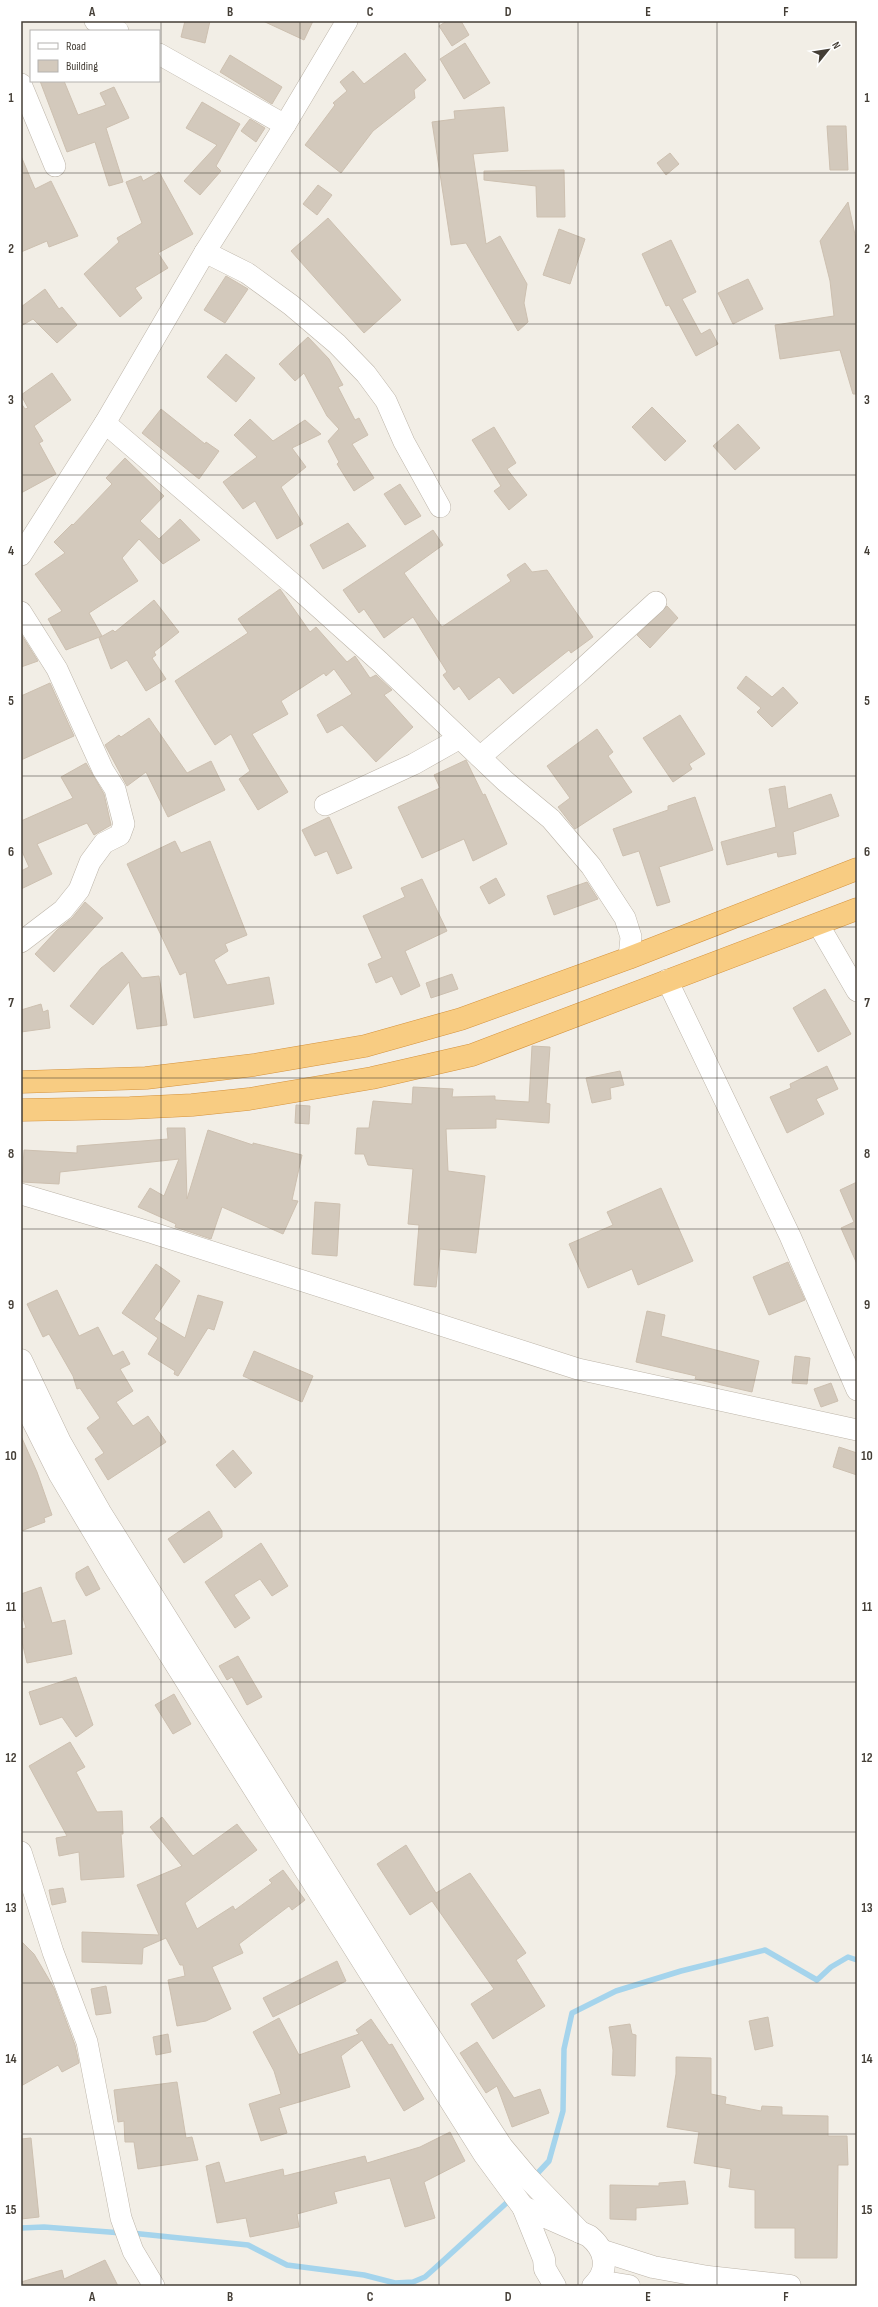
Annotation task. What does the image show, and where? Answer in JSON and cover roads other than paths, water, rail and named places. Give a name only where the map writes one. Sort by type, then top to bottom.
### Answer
[{"type":"highway","points":[[21,1082],[146,1078],[254,1065],[365,1046],[461,1019],[629,958],[857,870]]},
{"type":"highway","points":[[21,1110],[192,1105],[249,1099],[372,1078],[472,1055],[857,909]]},
{"type":"street","points":[[95,21],[116,30]]},
{"type":"street","points":[[21,555],[105,423],[205,252],[285,125],[347,21]]},
{"type":"street","points":[[160,55],[285,125]]},
{"type":"street","points":[[21,84],[54,166]]},
{"type":"street","points":[[205,252],[247,273],[291,305],[337,344],[366,374],[386,401],[404,442],[440,507]]},
{"type":"street","points":[[105,423],[293,584],[380,662],[480,757],[551,819],[591,866],[625,918],[631,937],[629,958]]},
{"type":"street","points":[[480,757],[578,674],[656,602]]},
{"type":"street","points":[[21,612],[57,669],[103,770],[115,789],[124,824],[120,835],[104,844],[90,862],[79,890],[63,910],[21,942]]},
{"type":"street","points":[[325,805],[414,764],[460,738]]},
{"type":"street","points":[[818,924],[857,991]]},
{"type":"street","points":[[667,980],[790,1236],[857,1390]]},
{"type":"street","points":[[21,1194],[153,1233],[578,1369],[857,1430]]},
{"type":"street","points":[[21,1360],[60,1442],[100,1512],[399,1989],[502,2147],[532,2182],[580,2232]]},
{"type":"street","points":[[21,1397],[60,1474],[114,1566],[484,2154],[517,2200],[544,2259],[545,2269],[551,2285]]},
{"type":"street","points":[[21,1852],[53,1952],[86,2042],[121,2218],[133,2251],[154,2286]]},
{"type":"street","points":[[517,2200],[590,2236],[597,2242],[602,2251],[605,2262],[603,2272],[596,2284],[629,2286]]},
{"type":"street","points":[[602,2251],[654,2267],[708,2277],[790,2286]]},
{"type":"waterway","points":[[534,2177],[549,2161],[563,2111],[564,2049],[572,2013],[616,1991],[681,1971],[765,1950],[817,1980],[831,1967],[848,1957],[857,1960]]},
{"type":"waterway","points":[[131,2233],[248,2245],[287,2265],[364,2275],[395,2283],[413,2282],[425,2277],[512,2198]]},
{"type":"waterway","points":[[21,2228],[44,2227],[122,2233]]}]
